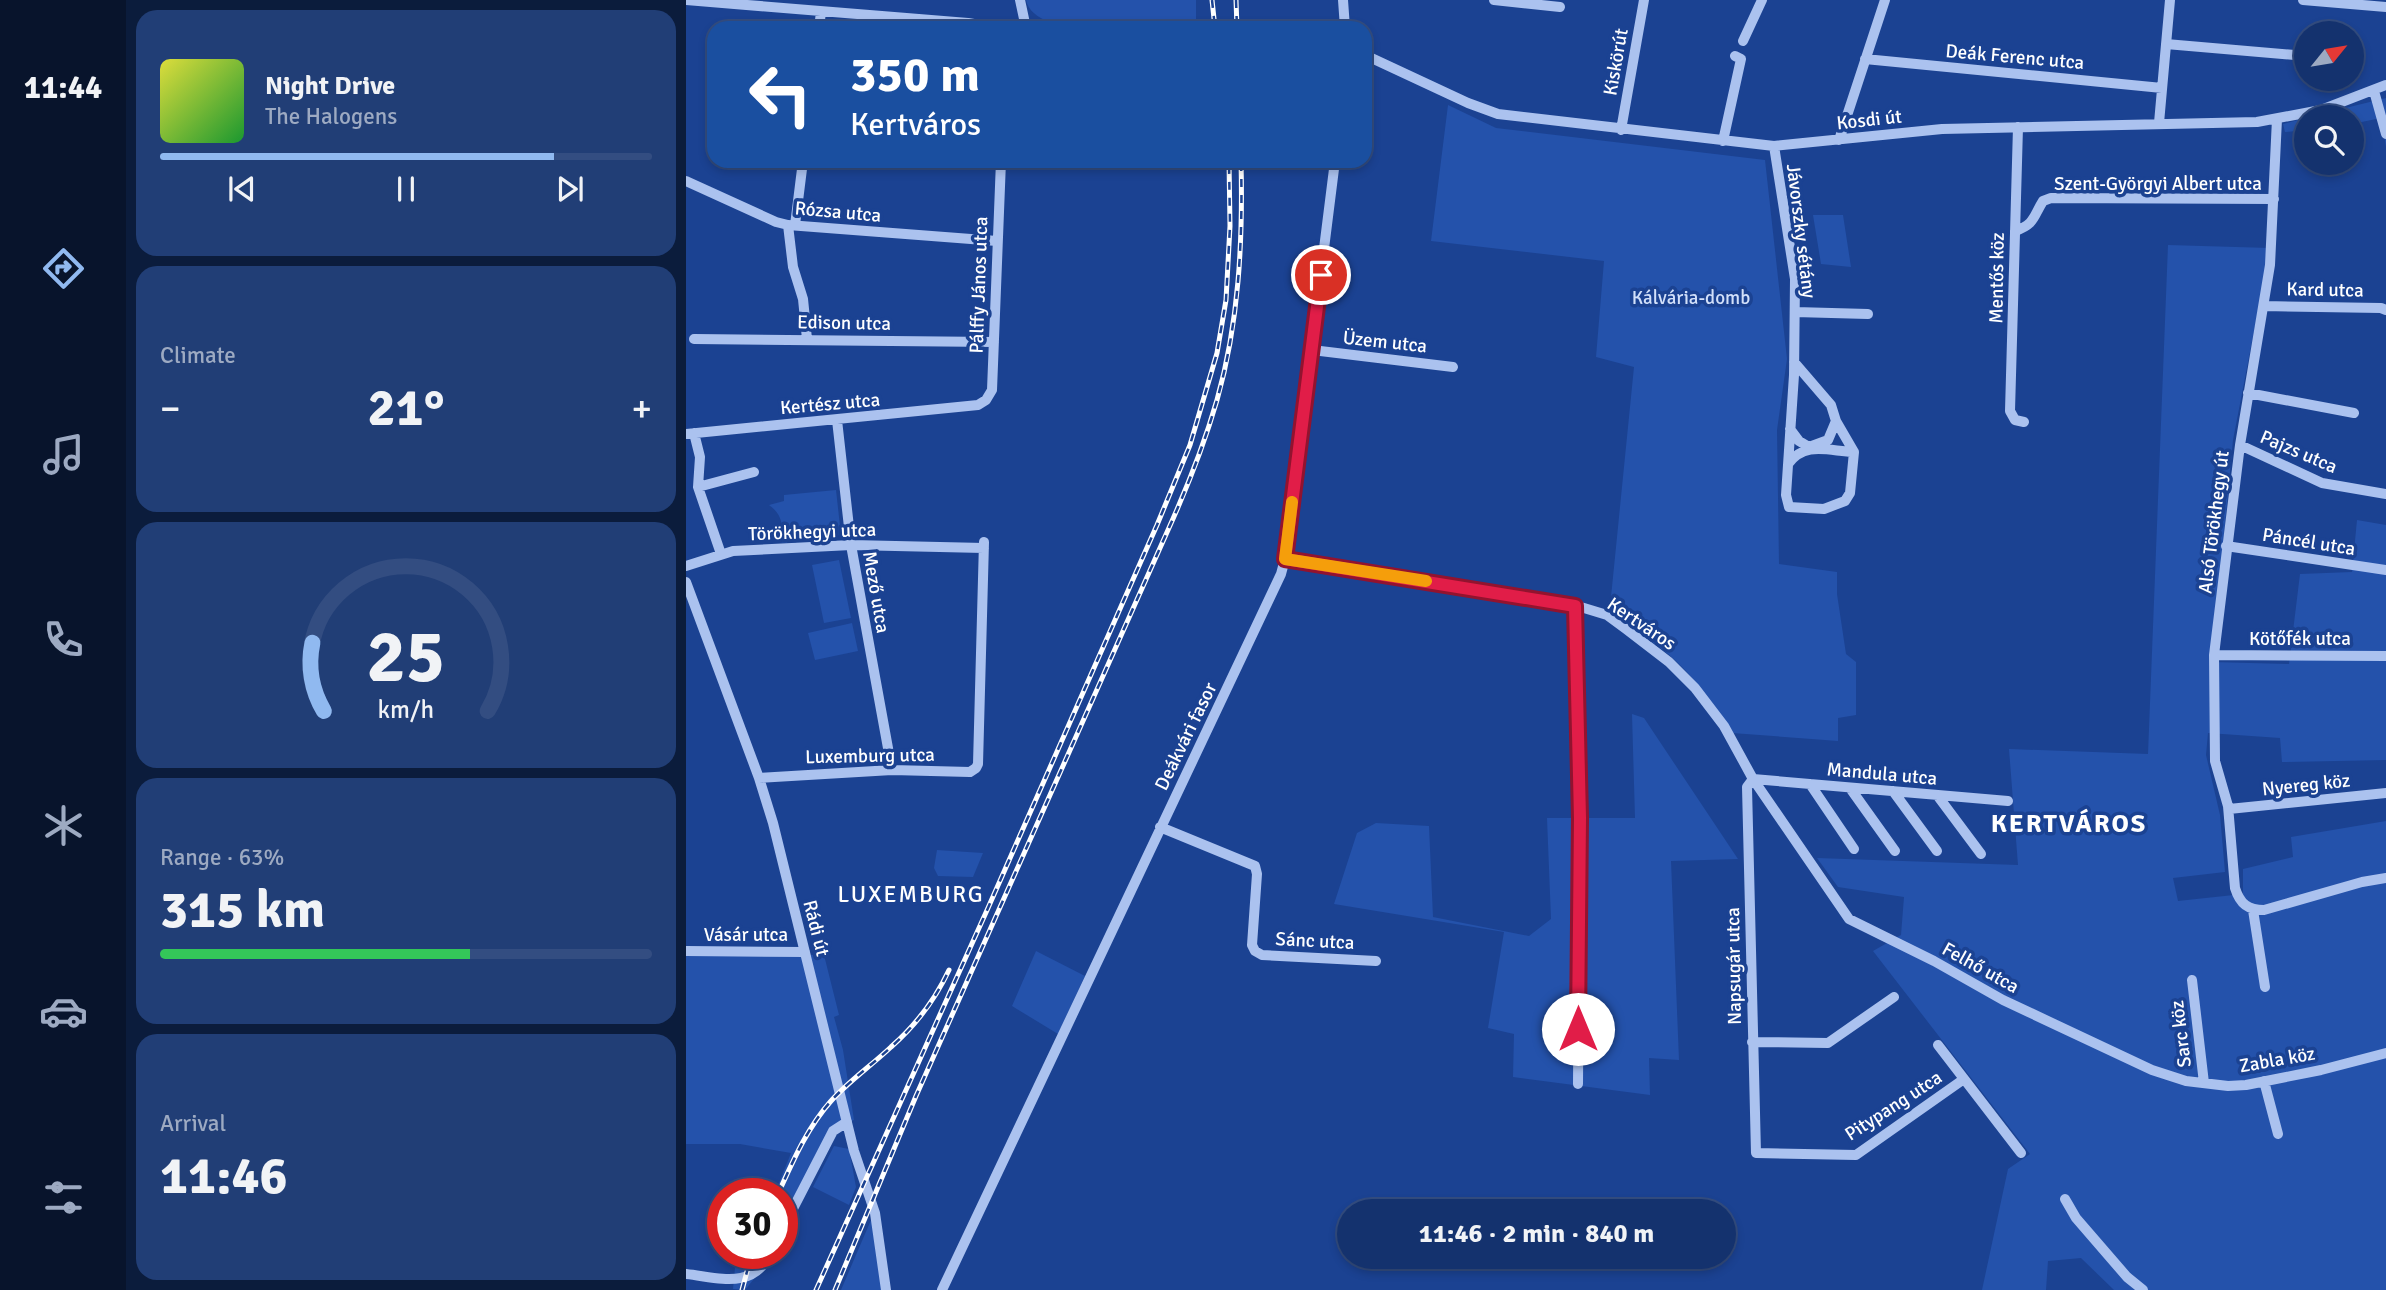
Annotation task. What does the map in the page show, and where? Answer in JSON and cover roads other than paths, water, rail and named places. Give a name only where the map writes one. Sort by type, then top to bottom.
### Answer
[{"type":"street","points":[[686,0],[947,21]]},
{"type":"street","points":[[861,13],[864,0]]},
{"type":"street","points":[[1020,0],[1024,21]]},
{"type":"street","points":[[1343,0],[1344,21]]},
{"type":"street","points":[[1494,0],[1560,7]]},
{"type":"street","name":"Kiskörút","points":[[1621,130],[1644,0]]},
{"type":"street","points":[[1744,41],[1762,0]]},
{"type":"street","points":[[1839,140],[1885,0]]},
{"type":"street","points":[[2159,123],[2170,0]]},
{"type":"street","points":[[2303,0],[2386,8]]},
{"type":"street","points":[[820,21],[821,12]]},
{"type":"street","points":[[2166,44],[2294,55]]},
{"type":"street","points":[[1723,141],[1741,59],[1735,56]]},
{"type":"street","name":"Kosdi út","points":[[1372,58],[1497,114],[1774,146],[1942,129],[2277,120],[2321,110],[2386,85]]},
{"type":"street","name":"Deák Ferenc utca","points":[[1865,60],[2162,88]]},
{"type":"street","points":[[2374,91],[2386,134]]},
{"type":"street","name":"Alsó Törökhegy út","points":[[2259,910],[2244,906],[2235,888],[2229,809],[2216,761],[2214,655],[2240,445],[2270,265],[2277,120]]},
{"type":"street","name":"Mentős köz","points":[[2018,127],[2010,411],[2015,420],[2024,422]]},
{"type":"street","name":"Jávorszky sétány","points":[[1774,146],[1793,264],[1795,312],[1787,464]]},
{"type":"street","points":[[802,168],[792,225],[793,267],[803,299],[807,339]]},
{"type":"street","name":"Pálffy János utca","points":[[978,405],[986,400],[992,390],[1001,168]]},
{"type":"street","name":"Deákvári fasor","points":[[942,1290],[1264,612],[1285,559],[1334,168]]},
{"type":"street","name":"Rózsa utca","points":[[686,181],[776,222],[997,241]]},
{"type":"street","name":"Szent-Györgyi Albert utca","points":[[2015,230],[2033,221],[2043,201],[2051,198],[2274,200]]},
{"type":"street","name":"Kard utca","points":[[2263,306],[2386,310]]},
{"type":"street","points":[[1795,312],[1868,314]]},
{"type":"street","name":"Edison utca","points":[[694,339],[994,342]]},
{"type":"street","name":"Üzem utca","points":[[1312,350],[1453,367]]},
{"type":"street","points":[[1794,362],[1830,405],[1853,452],[1850,493],[1845,500],[1824,509],[1789,507],[1786,495],[1787,464],[1809,447],[1828,440],[1836,421]]},
{"type":"street","points":[[2248,393],[2354,413]]},
{"type":"street","name":"Kertész utca","points":[[690,433],[978,405]]},
{"type":"street","name":"Mező utca","points":[[836,420],[851,545],[892,770]]},
{"type":"street","points":[[1790,429],[1799,441],[1809,447],[1853,452]]},
{"type":"street","points":[[690,433],[700,457],[698,487],[721,554]]},
{"type":"street","name":"Pajzs utca","points":[[2240,445],[2322,483],[2386,494]]},
{"type":"street","points":[[698,487],[754,472]]},
{"type":"street","name":"Törökhegyi utca","points":[[686,566],[721,554],[851,545],[984,545],[978,764]]},
{"type":"street","name":"Páncél utca","points":[[2226,546],[2386,570]]},
{"type":"street","name":"Kertváros","points":[[1285,559],[1575,606],[1606,615],[1669,662],[1716,714],[1753,779],[1849,919]]},
{"type":"street","name":"Rádi út","points":[[686,582],[759,778],[856,1160],[877,1222],[886,1290]]},
{"type":"street","points":[[1575,606],[1580,818],[1578,1084]]},
{"type":"street","name":"Kötőfék utca","points":[[2214,655],[2386,656]]},
{"type":"street","name":"Luxemburg utca","points":[[759,778],[892,770],[970,772],[978,764]]},
{"type":"street","name":"Mandula utca","points":[[1753,779],[2008,801]]},
{"type":"street","name":"Napsugár utca","points":[[1753,779],[1747,787],[1756,1153]]},
{"type":"street","points":[[1810,784],[1854,849]]},
{"type":"street","points":[[1850,788],[1895,850]]},
{"type":"street","points":[[1893,791],[1937,851]]},
{"type":"street","name":"Nyereg köz","points":[[2229,809],[2386,793]]},
{"type":"street","points":[[1937,795],[1982,854]]},
{"type":"street","name":"Sánc utca","points":[[1160,827],[1255,866],[1257,874],[1252,945],[1255,951],[1262,955],[1376,961]]},
{"type":"street","points":[[2265,987],[2259,910],[2362,881],[2386,878]]},
{"type":"street","name":"Felhő utca","points":[[1849,919],[2095,1045]]},
{"type":"street","name":"Vásár utca","points":[[686,951],[805,952]]},
{"type":"street","name":"Sarc köz","points":[[2192,980],[2204,1083]]},
{"type":"street","points":[[1752,1042],[1828,1043],[1894,997]]},
{"type":"street","points":[[1938,1045],[2021,1153]]},
{"type":"street","name":"Zabla köz","points":[[2095,1045],[2152,1070],[2186,1081],[2228,1086],[2321,1070],[2386,1053]]},
{"type":"street","name":"Pitypang utca","points":[[1756,1153],[1856,1156],[1964,1079]]},
{"type":"street","points":[[2263,1081],[2278,1134]]},
{"type":"street","points":[[798,1199],[833,1131],[847,1122]]},
{"type":"street","points":[[2066,1199],[2076,1218],[2141,1289]]},
{"type":"street","points":[[686,1274],[744,1279],[757,1274],[761,1269]]},
{"type":"railway","points":[[1212,0],[1214,21]]},
{"type":"railway","points":[[1236,0],[1237,21]]},
{"type":"railway","points":[[816,1290],[988,908],[1190,445],[1217,353],[1226,300],[1230,226],[1229,168]]},
{"type":"railway","points":[[835,1290],[916,1096],[1201,450],[1217,400],[1235,311],[1240,251],[1241,168]]},
{"type":"railway","points":[[786,1178],[801,1145],[822,1111],[909,1030],[931,1002],[949,970]]},
{"type":"railway","points":[[742,1290],[748,1269]]},
{"type":"district","name":"KERTVÁROS","points":[[2069,823]]},
{"type":"district","name":"LUXEMBURG","points":[[911,894]]},
{"type":"park label","name":"Kálvária-domb","points":[[1691,297]]}]
